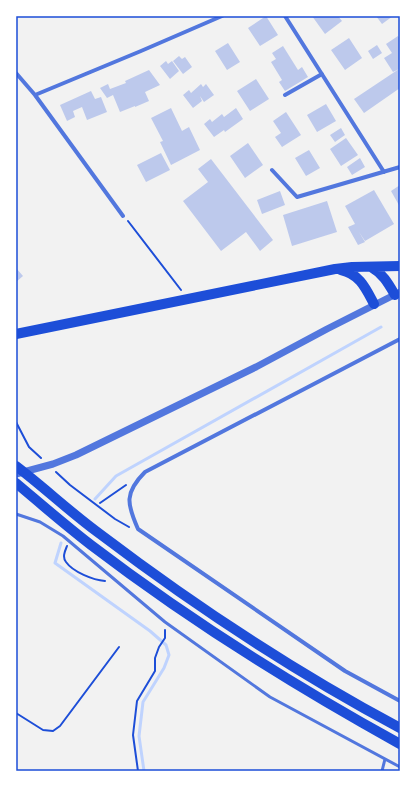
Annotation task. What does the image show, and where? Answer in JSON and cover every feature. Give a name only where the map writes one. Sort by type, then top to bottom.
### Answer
[{"type":"highway","points":[[16,334],[335,269],[400,266]]},
{"type":"highway","points":[[371,267],[384,276],[397,294]]},
{"type":"highway","points":[[335,269],[346,271],[357,276],[365,286],[374,304]]},
{"type":"highway","points":[[16,466],[100,534],[231,626],[339,694],[400,728]]},
{"type":"highway","points":[[16,483],[90,544],[178,607],[280,674],[400,744]]},
{"type":"street","points":[[35,95],[222,16]]},
{"type":"street","points":[[285,16],[384,172]]},
{"type":"street","points":[[16,73],[35,95],[124,216]]},
{"type":"street","points":[[285,95],[322,74]]},
{"type":"street","points":[[272,170],[297,197],[400,167]]},
{"type":"street","points":[[16,474],[53,464],[76,454],[256,367],[374,304],[397,294]]},
{"type":"street","points":[[400,339],[145,472],[134,485],[129,498],[129,510],[138,529],[345,671],[400,701]]},
{"type":"lane","points":[[16,514],[40,522],[63,536],[165,622],[270,696],[400,767]]},
{"type":"lane","points":[[382,771],[385,759]]},
{"type":"path","points":[[124,216],[181,290]]},
{"type":"path","points":[[16,422],[29,447],[45,461]]},
{"type":"path","points":[[55,471],[70,485],[115,518],[128,526],[138,529]]},
{"type":"path","points":[[100,503],[130,483],[134,485]]},
{"type":"path","points":[[67,545],[64,552],[66,562],[78,572],[96,580],[114,580]]},
{"type":"path","points":[[138,771],[133,736],[137,701],[155,671],[159,647],[165,638]]},
{"type":"path","points":[[16,713],[43,730],[53,731],[60,726],[119,647]]},
{"type":"building","points":[[266,16],[278,35],[260,46],[248,28]]},
{"type":"building","points":[[312,16],[338,16],[342,21],[325,34]]},
{"type":"building","points":[[376,16],[393,16],[382,24]]},
{"type":"building","points":[[398,36],[400,39],[400,88],[364,113],[354,99],[399,69],[393,72],[384,58],[392,53],[386,44]]},
{"type":"building","points":[[349,38],[362,58],[345,70],[331,50]]},
{"type":"building","points":[[228,43],[240,62],[227,70],[215,51]]},
{"type":"building","points":[[377,45],[382,53],[373,59],[368,51]]},
{"type":"building","points":[[283,46],[298,70],[302,67],[308,77],[285,91],[279,82],[282,80],[271,62],[276,59],[272,53]]},
{"type":"building","points":[[179,56],[182,59],[185,57],[192,67],[183,74],[173,61]]},
{"type":"building","points":[[166,61],[168,64],[172,61],[179,71],[170,79],[160,66]]},
{"type":"building","points":[[149,70],[160,85],[145,92],[149,101],[135,107],[120,112],[113,95],[107,98],[100,88],[108,84],[110,89],[126,83],[125,81]]},
{"type":"building","points":[[256,79],[269,99],[250,111],[237,91]]},
{"type":"building","points":[[201,84],[203,87],[206,84],[214,95],[204,102],[200,96],[202,101],[193,108],[183,95],[189,90],[191,93]]},
{"type":"building","points":[[91,91],[95,99],[101,97],[107,112],[87,120],[82,107],[73,111],[75,117],[67,121],[60,105]]},
{"type":"building","points":[[326,104],[336,121],[317,132],[307,115]]},
{"type":"building","points":[[171,108],[182,131],[189,127],[200,150],[171,165],[160,142],[163,141],[151,118]]},
{"type":"building","points":[[236,108],[243,119],[225,132],[224,130],[214,137],[204,124],[210,119],[212,122],[222,114],[224,117]]},
{"type":"building","points":[[286,112],[301,135],[282,147],[275,137],[281,133],[273,121]]},
{"type":"building","points":[[341,128],[345,135],[335,142],[330,135]]},
{"type":"building","points":[[346,138],[358,155],[341,166],[330,149]]},
{"type":"building","points":[[248,143],[263,165],[245,178],[230,156]]},
{"type":"building","points":[[309,150],[320,168],[306,176],[295,158]]},
{"type":"building","points":[[161,153],[170,170],[146,182],[137,165]]},
{"type":"building","points":[[360,158],[365,167],[352,175],[347,167]]},
{"type":"building","points":[[211,159],[273,240],[260,251],[246,232],[221,251],[183,201],[208,182],[198,169]]},
{"type":"building","points":[[400,185],[400,207],[391,191]]},
{"type":"building","points":[[374,190],[394,224],[365,241],[359,232],[365,242],[358,245],[348,227],[355,224],[345,206]]},
{"type":"building","points":[[280,191],[285,205],[262,214],[257,200]]},
{"type":"building","points":[[327,201],[337,232],[292,246],[283,215]]},
{"type":"building","points":[[16,268],[23,276],[16,282]]},
{"type":"waterway","points":[[95,499],[116,476],[381,327]]},
{"type":"waterway","points":[[61,543],[55,563],[150,631],[166,645],[169,655],[164,668],[143,702],[139,736],[144,771]]}]
